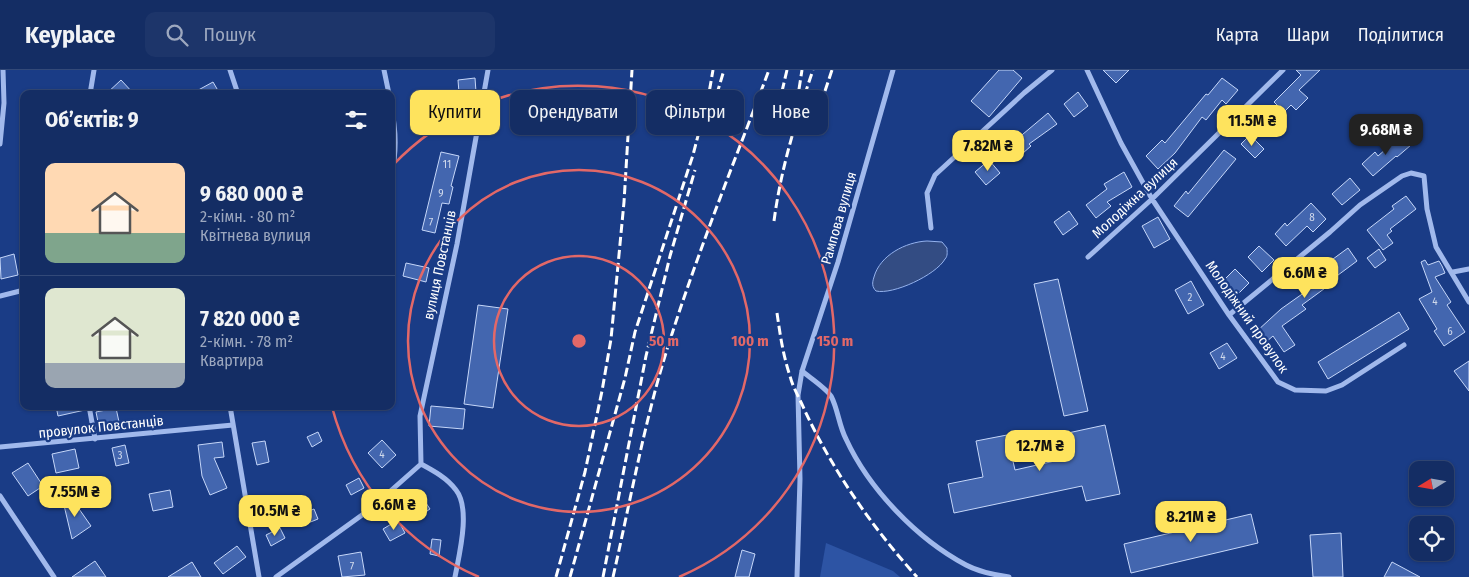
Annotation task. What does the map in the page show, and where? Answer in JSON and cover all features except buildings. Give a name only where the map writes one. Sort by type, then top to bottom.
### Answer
[{"type":"street","points":[[0,144],[4,103],[3,70]]},
{"type":"street","points":[[91,90],[94,70]]},
{"type":"street","points":[[230,70],[237,90]]},
{"type":"street","points":[[384,70],[388,90]]},
{"type":"street","name":"вулиця Повстанців","points":[[421,464],[420,416],[457,244],[488,70]]},
{"type":"street","name":"Рампова вулиця","points":[[797,577],[800,479],[798,395],[802,371],[838,262],[894,70]]},
{"type":"street","points":[[931,228],[927,193],[935,175],[1024,93],[1052,70]]},
{"type":"street","name":"Молодіжний провулок","points":[[1087,70],[1121,143],[1152,199],[1229,315],[1278,382],[1295,390],[1326,392],[1342,385],[1404,345]]},
{"type":"street","name":"Молодіжна вулиця","points":[[1088,257],[1152,199],[1283,70]]},
{"type":"street","points":[[1229,315],[1360,205],[1402,176],[1411,173],[1424,176],[1427,209],[1436,247],[1469,302]]},
{"type":"street","points":[[1452,272],[1469,269]]},
{"type":"street","points":[[0,296],[20,291]]},
{"type":"street","points":[[802,371],[830,395],[845,439],[867,475],[912,526],[938,548],[966,565],[993,575],[1009,577]]},
{"type":"street","points":[[89,410],[95,439]]},
{"type":"street","points":[[231,410],[259,577]]},
{"type":"street","name":"провулок Повстанців","points":[[0,447],[233,425]]},
{"type":"street","points":[[276,577],[369,510],[421,464],[439,474],[457,491],[463,513],[463,537],[455,577]]},
{"type":"street","points":[[0,496],[54,577]]},
{"type":"shaded area","points":[[927,241],[942,242],[947,248],[947,257],[940,265],[924,277],[903,287],[893,290],[876,291],[873,285],[874,277],[877,269],[888,256],[903,247]]},
{"type":"shaded area","points":[[826,543],[893,571],[900,577],[820,577]]},
{"type":"railway","points":[[556,577],[585,472],[611,339],[624,202],[632,70]]},
{"type":"railway","points":[[570,577],[625,378],[635,332],[693,155],[713,70]]},
{"type":"railway","points":[[718,90],[724,70]]},
{"type":"railway","points":[[613,577],[642,445],[662,366],[699,254],[769,70]]},
{"type":"railway","points":[[782,90],[787,70]]},
{"type":"railway","points":[[799,90],[802,70]]},
{"type":"railway","points":[[774,221],[790,144],[813,70]]},
{"type":"railway","points":[[825,90],[832,70]]},
{"type":"railway","points":[[603,577],[646,356],[670,256],[695,170]]},
{"type":"railway","points":[[777,313],[791,380],[816,433],[841,477],[869,518],[917,577]]}]
